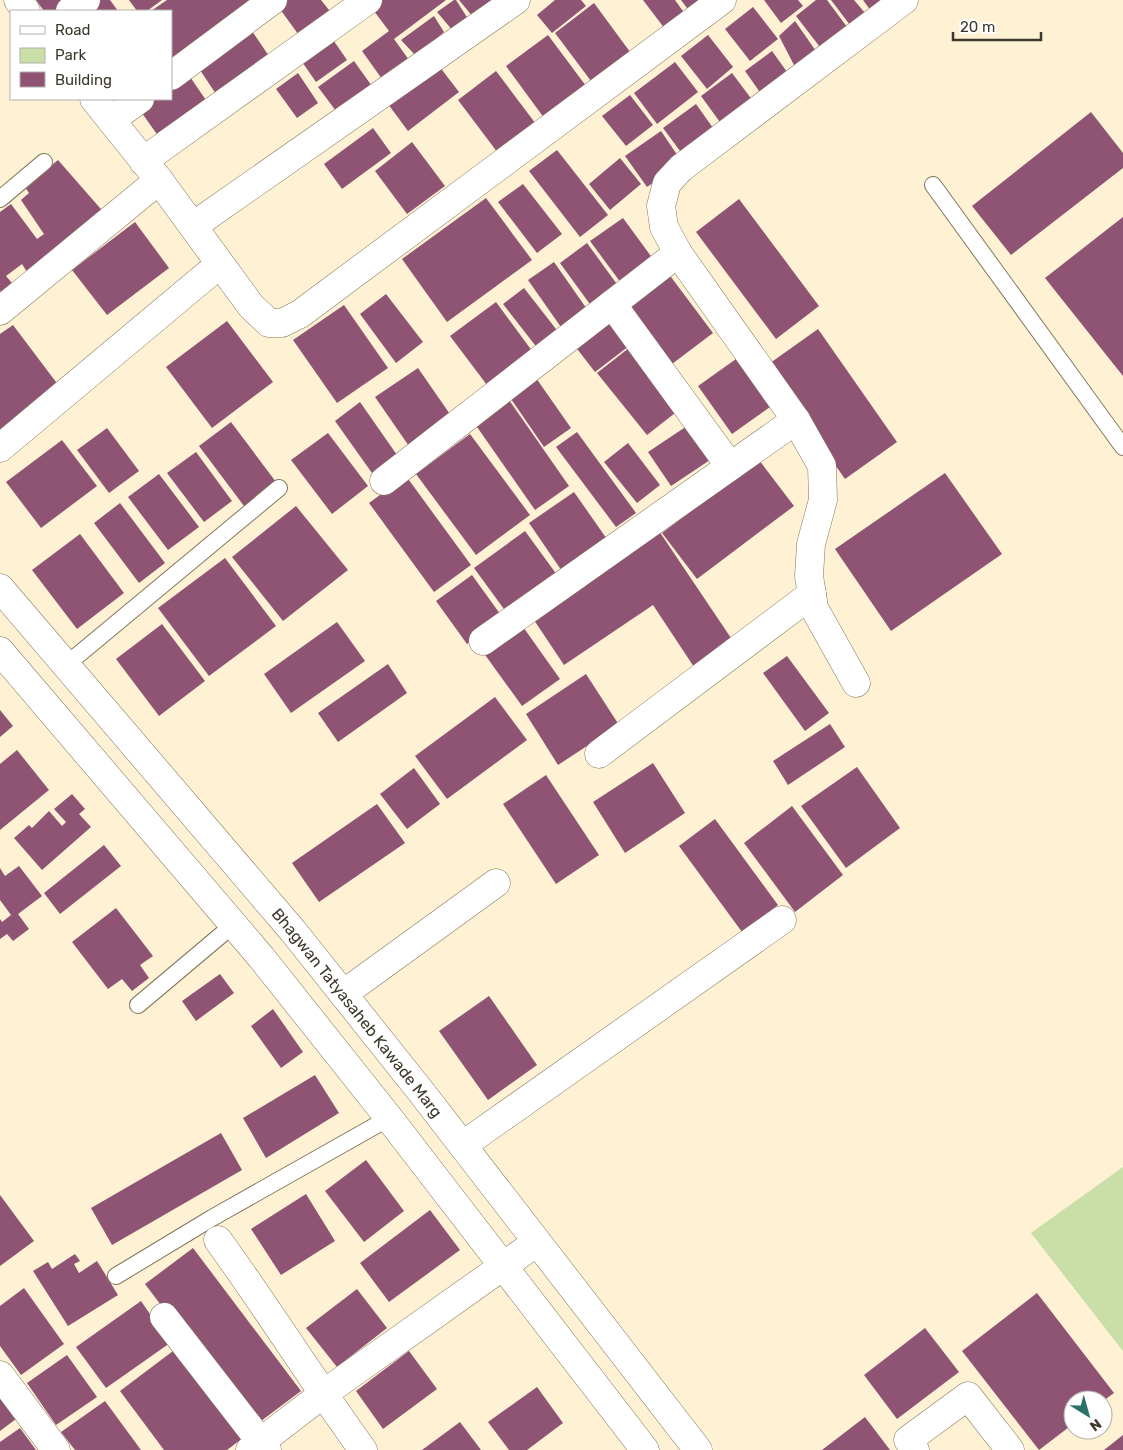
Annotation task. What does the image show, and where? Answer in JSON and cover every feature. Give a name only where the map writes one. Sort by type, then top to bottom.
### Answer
[{"type":"street","points":[[71,10],[86,0]]},
{"type":"street","points":[[172,75],[273,0]]},
{"type":"street","points":[[0,311],[151,170],[368,0]]},
{"type":"street","points":[[192,226],[516,0]]},
{"type":"street","points":[[95,100],[151,170],[252,306],[269,323],[282,323],[300,314],[722,0]]},
{"type":"street","points":[[856,683],[814,608],[809,576],[811,544],[823,500],[822,466],[796,420],[678,253],[664,227],[661,206],[668,183],[681,168],[904,0]]},
{"type":"street","points":[[111,120],[139,100]]},
{"type":"street","points":[[384,481],[678,253]]},
{"type":"street","points":[[0,448],[220,264]]},
{"type":"street","points":[[612,304],[730,466]]},
{"type":"street","points":[[483,641],[796,420]]},
{"type":"street","name":"Bhagwan Tatyasaheb Kawade Marg","points":[[0,588],[293,931],[463,1145],[698,1450]]},
{"type":"street","points":[[598,754],[812,594]]},
{"type":"street","points":[[0,651],[261,957],[389,1118],[645,1450]]},
{"type":"street","points":[[93,761],[124,733]]},
{"type":"street","points":[[343,994],[496,883]]},
{"type":"street","points":[[463,1145],[782,920]]},
{"type":"street","points":[[218,1240],[244,1275],[323,1394],[363,1450]]},
{"type":"street","points":[[164,1317],[259,1447],[323,1394],[537,1242]]},
{"type":"street","points":[[524,1292],[593,1356],[666,1450]]},
{"type":"street","points":[[0,1375],[56,1450]]},
{"type":"street","points":[[915,1450],[908,1440],[968,1396],[1010,1450]]},
{"type":"lane","points":[[0,198],[44,162]]},
{"type":"lane","points":[[933,185],[1123,447]]},
{"type":"lane","points":[[66,665],[279,488]]},
{"type":"lane","points":[[138,1005],[233,925]]},
{"type":"lane","points":[[116,1276],[212,1218],[389,1118]]},
{"type":"green space","points":[[1123,1167],[1123,1351],[1031,1233]]},
{"type":"building","points":[[36,0],[82,0],[68,10],[43,10]]},
{"type":"building","points":[[94,0],[110,0],[117,10],[80,10]]},
{"type":"building","points":[[129,0],[162,0],[148,10],[136,10]]},
{"type":"building","points":[[167,0],[263,0],[172,69],[172,10],[152,10]]},
{"type":"building","points":[[283,0],[321,0],[333,15],[301,38],[277,5]]},
{"type":"building","points":[[380,0],[446,0],[394,39],[409,60],[382,79],[362,51],[389,31],[371,7]]},
{"type":"building","points":[[456,0],[470,22],[453,31],[437,12]]},
{"type":"building","points":[[459,0],[496,0],[473,17]]},
{"type":"building","points":[[555,0],[581,0],[586,6],[552,33],[537,15]]},
{"type":"building","points":[[643,0],[675,0],[685,14],[665,29]]},
{"type":"building","points":[[681,0],[706,0],[690,12]]},
{"type":"building","points":[[764,0],[798,0],[803,6],[781,23]]},
{"type":"building","points":[[816,0],[827,0],[850,31],[823,51],[796,16]]},
{"type":"building","points":[[831,0],[854,0],[865,13],[850,25]]},
{"type":"building","points":[[863,0],[891,0],[874,15]]},
{"type":"building","points":[[594,3],[636,60],[597,89],[555,33]]},
{"type":"building","points":[[753,7],[778,39],[750,61],[725,29]]},
{"type":"building","points":[[434,16],[444,32],[416,56],[401,40]]},
{"type":"building","points":[[795,21],[818,54],[796,69],[779,36]]},
{"type":"building","points":[[252,31],[271,59],[218,97],[198,67]]},
{"type":"building","points":[[329,34],[347,60],[316,82],[298,56]]},
{"type":"building","points":[[548,35],[592,94],[550,126],[506,66]]},
{"type":"building","points":[[708,35],[733,67],[707,89],[681,56]]},
{"type":"building","points":[[772,51],[792,79],[764,98],[745,71]]},
{"type":"building","points":[[354,61],[374,89],[339,115],[318,87]]},
{"type":"building","points":[[675,62],[698,92],[657,124],[634,93]]},
{"type":"building","points":[[439,66],[459,92],[408,131],[388,104]]},
{"type":"building","points":[[186,71],[210,106],[161,140],[137,106],[146,100],[172,100],[172,81]]},
{"type":"building","points":[[496,71],[542,132],[504,161],[458,100]]},
{"type":"building","points":[[298,73],[318,103],[297,118],[276,89]]},
{"type":"building","points":[[732,73],[756,105],[725,129],[701,96]]},
{"type":"building","points":[[630,95],[653,125],[626,146],[602,116]]},
{"type":"building","points":[[696,104],[718,135],[686,159],[663,128]]},
{"type":"building","points":[[1091,112],[1123,153],[1123,168],[1011,255],[972,206]]},
{"type":"building","points":[[373,128],[391,153],[342,189],[324,164]]},
{"type":"building","points":[[661,131],[682,162],[647,187],[625,156]]},
{"type":"building","points":[[412,142],[445,186],[407,214],[375,171]]},
{"type":"building","points":[[557,150],[608,215],[580,237],[529,171]]},
{"type":"building","points":[[620,158],[641,184],[610,210],[589,184]]},
{"type":"building","points":[[58,160],[107,216],[27,272],[22,264],[6,276],[12,283],[0,292],[0,212],[11,204],[37,239],[44,234],[21,200],[29,193],[25,187]]},
{"type":"building","points":[[523,184],[562,234],[537,253],[498,202]]},
{"type":"building","points":[[486,198],[532,260],[447,322],[402,259]]},
{"type":"building","points":[[739,199],[819,306],[776,339],[696,232]]},
{"type":"building","points":[[1123,217],[1123,376],[1045,278]]},
{"type":"building","points":[[623,218],[656,263],[624,287],[590,241]]},
{"type":"building","points":[[135,222],[169,268],[107,315],[72,270]]},
{"type":"building","points":[[587,243],[619,287],[592,307],[560,263]]},
{"type":"building","points":[[554,262],[589,312],[563,330],[528,280]]},
{"type":"building","points":[[668,273],[713,333],[672,364],[627,304]]},
{"type":"building","points":[[524,288],[563,338],[542,354],[503,304]]},
{"type":"building","points":[[386,294],[423,342],[396,363],[360,314]]},
{"type":"building","points":[[496,302],[538,359],[493,393],[450,336]]},
{"type":"building","points":[[344,305],[388,368],[337,403],[293,340]]},
{"type":"building","points":[[605,315],[629,346],[595,372],[571,341]]},
{"type":"building","points":[[227,321],[273,382],[212,428],[166,367]]},
{"type":"building","points":[[13,325],[59,386],[0,430],[0,334]]},
{"type":"building","points":[[818,329],[897,442],[845,479],[766,366]]},
{"type":"building","points":[[634,344],[684,406],[647,435],[597,373]]},
{"type":"building","points":[[736,359],[770,407],[732,434],[698,386]]},
{"type":"building","points":[[418,368],[454,420],[411,449],[375,397]]},
{"type":"building","points":[[536,378],[571,428],[544,447],[509,396]]},
{"type":"building","points":[[509,400],[569,486],[535,510],[475,424]]},
{"type":"building","points":[[360,402],[397,455],[372,473],[335,421]]},
{"type":"building","points":[[231,422],[276,482],[244,506],[199,446]]},
{"type":"building","points":[[687,426],[710,460],[671,486],[648,452]]},
{"type":"building","points":[[107,428],[139,471],[109,493],[77,450]]},
{"type":"building","points":[[577,432],[636,513],[616,527],[556,447]]},
{"type":"building","points":[[328,433],[368,486],[332,514],[291,460]]},
{"type":"building","points":[[470,434],[530,515],[476,555],[416,474]]},
{"type":"building","points":[[62,440],[97,486],[41,528],[6,482]]},
{"type":"building","points":[[628,443],[660,485],[637,503],[604,462]]},
{"type":"building","points":[[196,452],[232,501],[204,522],[167,473]]},
{"type":"building","points":[[759,460],[794,506],[697,579],[662,533]]},
{"type":"building","points":[[945,473],[1002,554],[891,631],[835,549]]},
{"type":"building","points":[[159,474],[199,527],[168,550],[128,497]]},
{"type":"building","points":[[406,476],[471,565],[434,592],[369,503]]},
{"type":"building","points":[[574,492],[609,542],[564,574],[529,523]]},
{"type":"building","points":[[120,503],[165,563],[139,583],[94,523]]},
{"type":"building","points":[[296,506],[348,570],[283,621],[232,557]]},
{"type":"building","points":[[655,525],[733,641],[694,667],[653,605],[564,665],[528,611]]},
{"type":"building","points":[[525,531],[560,579],[509,616],[474,568]]},
{"type":"building","points":[[80,534],[124,593],[77,629],[32,570]]},
{"type":"building","points":[[225,558],[276,626],[209,676],[158,608]]},
{"type":"building","points":[[472,575],[503,618],[467,644],[436,601]]},
{"type":"building","points":[[337,622],[365,661],[291,713],[264,674]]},
{"type":"building","points":[[162,624],[205,681],[159,716],[116,659]]},
{"type":"building","points":[[521,624],[560,679],[522,706],[483,652]]},
{"type":"building","points":[[787,656],[829,713],[805,731],[763,673]]},
{"type":"building","points":[[388,664],[407,693],[338,742],[318,713]]},
{"type":"building","points":[[586,674],[619,725],[558,765],[526,714]]},
{"type":"building","points":[[495,697],[527,740],[447,799],[415,756]]},
{"type":"building","points":[[0,710],[13,726],[0,737]]},
{"type":"building","points":[[830,724],[845,747],[788,785],[773,761]]},
{"type":"building","points":[[17,750],[49,790],[0,830],[0,764]]},
{"type":"building","points":[[653,763],[685,813],[625,853],[593,802]]},
{"type":"building","points":[[857,767],[900,828],[846,868],[801,806]]},
{"type":"building","points":[[414,768],[440,804],[407,829],[380,794]]},
{"type":"building","points":[[546,775],[599,855],[556,884],[503,804]]},
{"type":"building","points":[[72,794],[85,809],[79,814],[91,827],[42,870],[14,838],[29,825],[32,828],[49,811],[62,826],[66,822],[54,809]]},
{"type":"building","points":[[377,804],[405,843],[319,902],[292,863]]},
{"type":"building","points":[[792,806],[843,875],[795,912],[744,843]]},
{"type":"building","points":[[715,819],[778,905],[742,932],[679,846]]},
{"type":"building","points":[[104,845],[121,866],[60,914],[44,893]]},
{"type":"building","points":[[19,866],[42,896],[18,914],[29,929],[13,941],[7,934],[0,939],[0,919],[2,922],[11,915],[0,900],[0,868],[5,876]]},
{"type":"building","points":[[116,908],[153,956],[140,965],[149,978],[132,991],[122,979],[108,989],[72,942]]},
{"type":"building","points":[[220,974],[234,993],[196,1021],[182,1001]]},
{"type":"building","points":[[489,996],[537,1065],[488,1100],[439,1031]]},
{"type":"building","points":[[273,1009],[303,1052],[281,1068],[251,1026]]},
{"type":"building","points":[[315,1075],[339,1113],[266,1158],[243,1118]]},
{"type":"building","points":[[221,1133],[242,1170],[112,1245],[91,1208]]},
{"type":"building","points":[[366,1160],[404,1211],[364,1242],[325,1191]]},
{"type":"building","points":[[306,1194],[335,1241],[281,1275],[251,1229]]},
{"type":"building","points":[[0,1195],[34,1241],[0,1266]]},
{"type":"building","points":[[430,1210],[460,1250],[389,1302],[360,1263]]},
{"type":"building","points":[[193,1248],[301,1391],[253,1427],[145,1284]]},
{"type":"building","points":[[75,1254],[80,1261],[74,1264],[79,1273],[97,1261],[118,1295],[68,1326],[33,1271],[48,1262],[52,1269]]},
{"type":"building","points":[[24,1288],[64,1344],[21,1375],[0,1346],[0,1306]]},
{"type":"building","points":[[357,1289],[387,1328],[337,1367],[306,1328]]},
{"type":"building","points":[[1037,1293],[1112,1390],[1063,1390],[1063,1432],[1039,1450],[962,1351]]},
{"type":"building","points":[[141,1301],[170,1343],[106,1388],[76,1347]]},
{"type":"building","points":[[925,1328],[959,1372],[897,1419],[864,1375]]},
{"type":"building","points":[[181,1345],[248,1434],[227,1450],[164,1450],[120,1391]]},
{"type":"building","points":[[409,1351],[437,1389],[383,1429],[356,1391]]},
{"type":"building","points":[[67,1355],[97,1397],[56,1425],[27,1383]]},
{"type":"building","points":[[537,1387],[563,1423],[527,1450],[509,1450],[488,1422]]},
{"type":"building","points":[[0,1389],[20,1416],[0,1431]]},
{"type":"building","points":[[105,1401],[141,1450],[75,1450],[61,1432]]},
{"type":"building","points":[[865,1417],[890,1450],[822,1450]]},
{"type":"building","points":[[460,1422],[481,1450],[422,1450]]},
{"type":"building","points":[[20,1428],[36,1450],[0,1450],[0,1442]]},
{"type":"building","points":[[1123,1435],[1123,1450],[1104,1450]]}]
